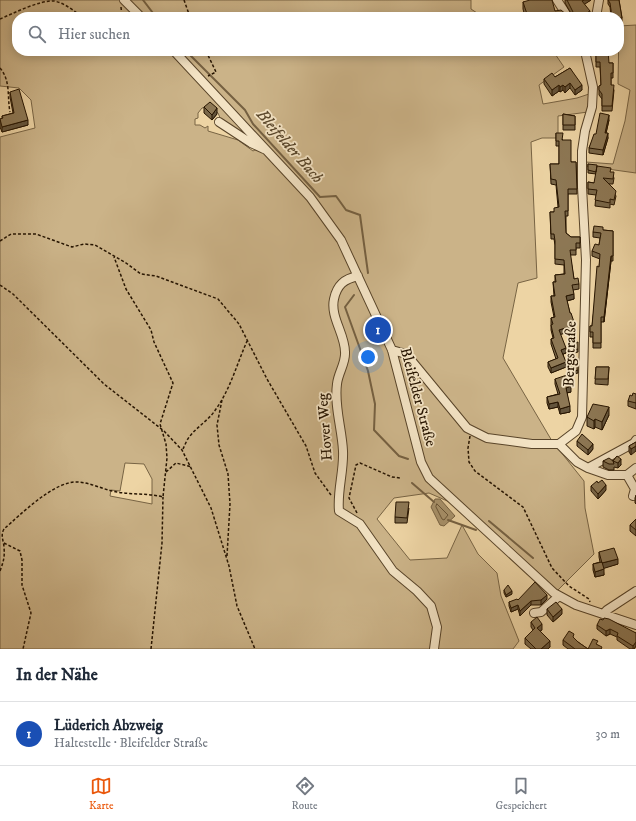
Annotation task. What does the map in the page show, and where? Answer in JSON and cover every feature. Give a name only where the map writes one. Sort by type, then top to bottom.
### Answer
[{"type":"street","points":[[124,0],[136,12]]},
{"type":"street","points":[[557,0],[565,12]]},
{"type":"street","points":[[597,12],[599,0]]},
{"type":"street","name":"Bleifelder Straße","points":[[179,56],[320,208],[341,240],[392,350],[419,454],[429,478],[559,596],[591,610],[636,626]]},
{"type":"street","name":"Bergstraße","points":[[559,444],[576,431],[582,417],[586,260],[582,187],[582,151],[585,131],[592,107],[593,87],[586,56]]},
{"type":"street","points":[[219,122],[251,144],[268,152]]},
{"type":"street","name":"Hover Weg","points":[[339,511],[338,498],[343,452],[336,399],[337,383],[346,352],[335,316],[334,300],[338,286],[347,278],[358,276]]},
{"type":"street","points":[[392,350],[406,354],[467,428],[472,431],[487,438],[506,441],[559,444],[577,462],[588,468],[608,474],[627,475],[636,468]]},
{"type":"street","points":[[588,468],[634,443],[636,440]]},
{"type":"street","points":[[627,475],[635,489],[633,496]]},
{"type":"street","points":[[339,511],[360,524],[393,571],[417,590],[432,606],[437,627],[434,649]]},
{"type":"street","points":[[603,614],[636,591]]},
{"type":"street","points":[[534,613],[541,612],[559,596]]},
{"type":"path","points":[[184,0],[188,12]]},
{"type":"path","points":[[18,12],[40,3],[54,1],[67,6],[75,12]]},
{"type":"path","points":[[0,19],[12,14]]},
{"type":"path","points":[[202,81],[216,72],[208,56]]},
{"type":"path","points":[[0,68],[7,79],[7,96],[10,112]]},
{"type":"path","points":[[0,242],[10,234],[36,234],[72,247],[84,244],[95,246],[141,274],[156,276],[218,299],[240,324],[267,379],[306,446],[315,472],[331,495],[339,511]]},
{"type":"path","points":[[114,257],[126,289],[151,330],[154,342],[173,383],[160,424],[166,444],[166,472],[163,497],[162,543],[151,649]]},
{"type":"path","points":[[0,285],[13,294],[104,384],[161,429],[182,450],[212,508],[227,558],[237,606],[255,649]]},
{"type":"path","points":[[182,450],[190,436],[215,411],[222,400],[231,384],[248,339]]},
{"type":"path","points":[[222,400],[217,425],[219,446],[228,474],[230,504],[227,558]]},
{"type":"path","points":[[472,431],[468,448],[469,462],[475,471],[523,507],[552,568],[569,586],[589,599],[591,610]]},
{"type":"path","points":[[166,472],[176,463],[192,467]]},
{"type":"path","points":[[358,516],[349,498],[356,465],[360,463],[382,474],[400,478]]},
{"type":"path","points":[[0,571],[4,561],[4,543],[2,533],[4,529],[35,502],[69,482],[77,482],[125,494],[150,494],[163,497]]},
{"type":"path","points":[[4,543],[20,551],[22,560],[22,585],[31,613],[23,649]]},
{"type":"shaded area","points":[[0,0],[471,0],[471,9],[476,12],[12,12],[12,56],[556,56],[564,67],[539,85],[543,104],[577,98],[589,94],[588,112],[558,116],[558,138],[542,138],[531,142],[537,278],[518,283],[503,358],[552,441],[584,481],[585,508],[594,554],[557,591],[461,507],[429,493],[394,498],[377,519],[410,560],[447,558],[462,525],[478,554],[497,573],[501,596],[519,641],[513,649],[0,649],[0,137],[35,128],[31,100],[19,88],[0,86]],"holes":[[[210,106],[218,113],[221,120],[259,148],[253,151],[238,140],[208,131],[208,126],[205,128],[200,125],[195,125],[195,119],[198,118],[198,113],[202,108]],[[125,463],[144,464],[152,479],[152,504],[110,496],[111,490],[120,491]]]},
{"type":"shaded area","points":[[636,25],[636,173],[586,166],[586,162],[613,164],[625,121],[630,90],[618,84],[618,56],[624,56],[624,26]]},
{"type":"water","points":[[435,499],[440,499],[455,516],[444,526],[440,525],[431,507]]},
{"type":"building","points":[[530,0],[552,0],[555,11],[561,10],[563,12],[526,12],[523,2]]},
{"type":"building","points":[[567,0],[584,0],[582,1],[590,11],[588,12],[573,12]]},
{"type":"building","points":[[608,0],[619,0],[621,12],[611,12]]},
{"type":"building","points":[[596,56],[608,56],[609,63],[613,63],[613,73],[611,73],[611,85],[614,85],[612,106],[602,106],[602,94],[599,90],[599,86],[601,85],[600,62],[596,62]]},
{"type":"building","points":[[570,68],[582,85],[575,90],[570,83],[565,87],[563,85],[560,87],[559,85],[552,90],[544,79],[552,73],[555,77]]},
{"type":"building","points":[[19,89],[28,120],[2,127],[0,119],[3,118],[2,116],[14,113],[10,92]]},
{"type":"building","points":[[210,102],[217,108],[212,115],[204,107]]},
{"type":"building","points":[[600,113],[609,115],[605,133],[608,133],[603,150],[589,148],[594,134],[596,134]]},
{"type":"building","points":[[563,114],[575,116],[575,125],[563,125]]},
{"type":"building","points":[[556,133],[563,133],[562,140],[571,140],[571,162],[576,162],[577,189],[568,189],[568,211],[565,211],[566,233],[571,237],[580,237],[580,243],[576,243],[576,250],[570,250],[574,279],[578,278],[579,284],[572,285],[574,294],[566,296],[570,313],[575,325],[559,330],[566,348],[561,350],[566,362],[551,368],[548,362],[558,358],[551,339],[554,338],[551,318],[555,317],[551,296],[555,296],[553,282],[556,282],[555,275],[565,274],[564,260],[555,259],[554,234],[551,234],[550,212],[554,212],[554,208],[559,207],[556,180],[551,179],[550,164],[559,164],[559,141],[556,141]]},
{"type":"building","points":[[588,164],[597,165],[596,172],[588,170]]},
{"type":"building","points":[[597,166],[611,168],[610,172],[614,172],[613,179],[603,178],[616,191],[614,200],[610,199],[610,203],[595,200],[597,190],[588,189],[588,182],[594,183]]},
{"type":"building","points":[[594,226],[603,227],[603,230],[613,231],[613,256],[611,256],[604,317],[601,317],[601,343],[593,343],[593,332],[590,332],[590,326],[592,326],[597,266],[599,267],[600,254],[592,251],[595,244],[599,245],[601,233],[593,232]]},
{"type":"building","points":[[578,342],[578,349],[574,350],[572,344]]},
{"type":"building","points":[[578,365],[578,370],[571,372],[570,367]]},
{"type":"building","points":[[596,367],[609,367],[608,379],[595,379]]},
{"type":"building","points":[[567,375],[571,386],[566,388],[570,406],[560,409],[558,402],[549,404],[547,397],[560,394],[555,379]]},
{"type":"building","points":[[633,393],[636,394],[636,403],[628,401],[630,395],[632,396]]},
{"type":"building","points":[[593,404],[609,407],[602,422],[595,419],[594,421],[587,417]]},
{"type":"building","points":[[582,434],[593,444],[588,450],[577,441]]},
{"type":"building","points":[[636,442],[636,446],[631,449],[629,446]]},
{"type":"building","points":[[617,456],[621,459],[618,463],[613,461]]},
{"type":"building","points":[[609,458],[614,464],[609,464],[603,461]]},
{"type":"building","points":[[602,480],[606,485],[598,494],[591,486],[597,481],[598,483]]},
{"type":"building","points":[[396,502],[409,502],[407,518],[395,517]]},
{"type":"building","points":[[636,519],[636,530],[630,525]]},
{"type":"building","points":[[614,548],[618,559],[602,563],[599,552]]},
{"type":"building","points":[[602,562],[604,569],[595,572],[593,564]]},
{"type":"building","points":[[535,582],[547,595],[541,600],[531,601],[520,611],[518,605],[511,608],[509,602],[518,600]]},
{"type":"building","points":[[508,585],[512,591],[506,595],[504,590]]},
{"type":"building","points":[[556,602],[562,609],[553,617],[547,609]]},
{"type":"building","points":[[537,617],[542,624],[537,628],[550,641],[541,649],[536,649],[525,638],[535,628],[531,622]]},
{"type":"building","points":[[604,618],[609,619],[636,633],[636,642],[633,646],[617,636],[618,633],[610,629],[606,631],[597,625],[600,619],[603,620]]},
{"type":"building","points":[[569,631],[574,634],[573,637],[578,642],[588,649],[575,649],[563,640]]},
{"type":"building","points":[[593,639],[598,641],[596,644],[602,647],[601,649],[588,649]]},
{"type":"waterway","name":"Bleifelder Bach","points":[[143,0],[152,12]]},
{"type":"waterway","name":"Bleifelder Bach","points":[[191,56],[245,110],[253,124],[320,197],[336,196],[346,210],[360,215],[368,273]]},
{"type":"waterway","name":"Bleifelder Bach","points":[[354,295],[345,307],[368,371],[375,404],[374,430],[399,456],[408,459]]},
{"type":"waterway","name":"Bleifelder Bach","points":[[412,483],[434,502]]},
{"type":"waterway","name":"Bleifelder Bach","points":[[448,520],[476,530]]},
{"type":"waterway","name":"Bleifelder Bach","points":[[489,521],[533,558]]},
{"type":"place","name":"Lüderich Abzweig","points":[[378,330]]}]
